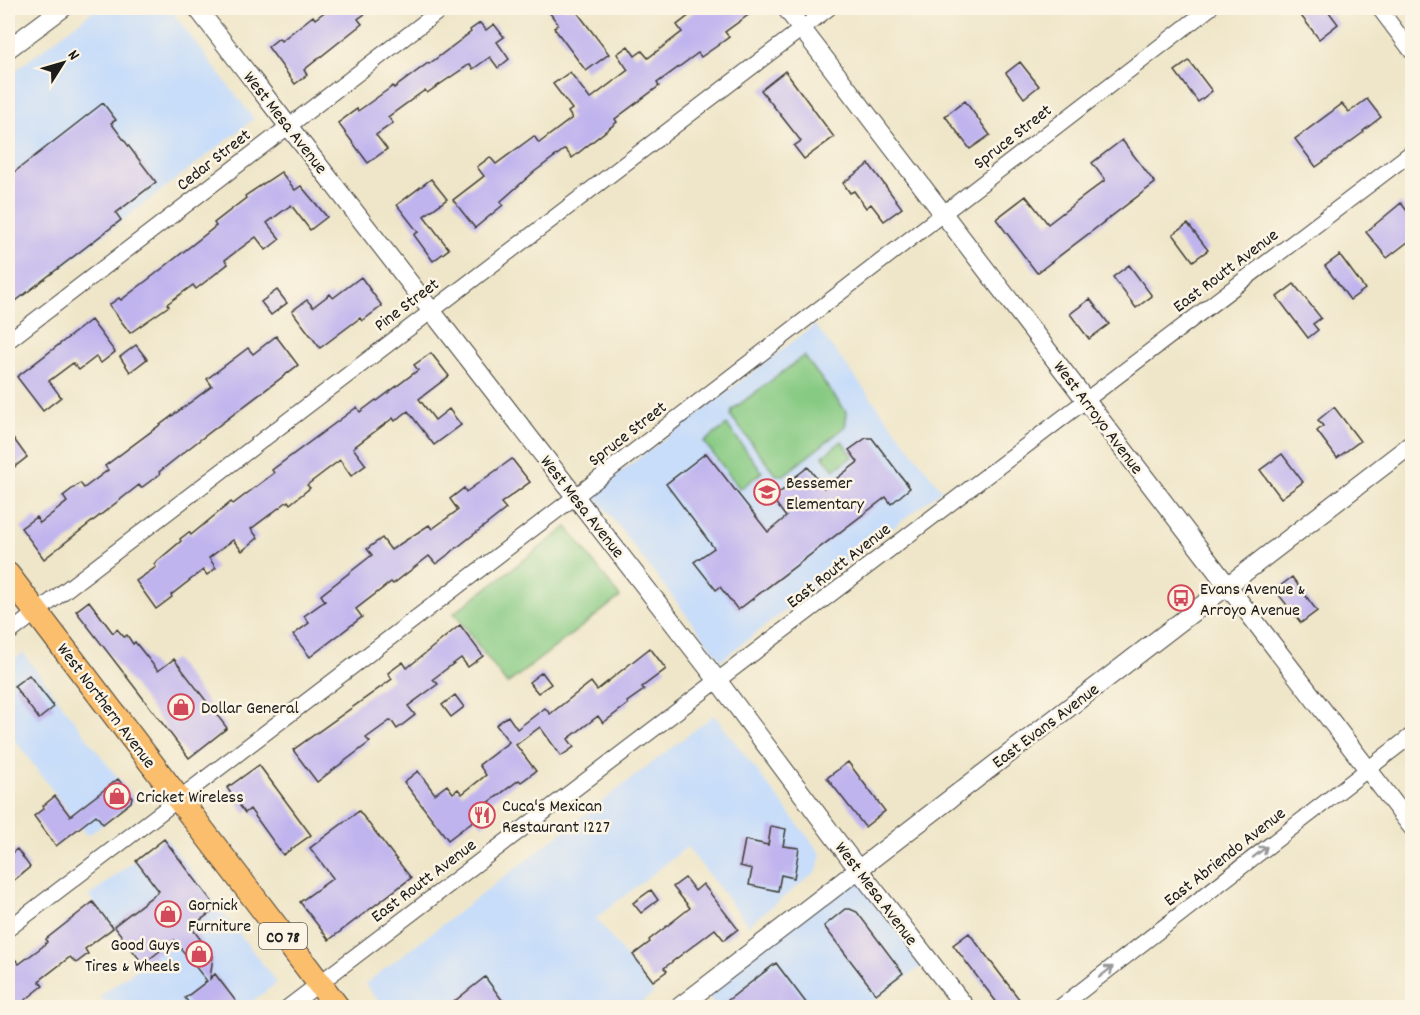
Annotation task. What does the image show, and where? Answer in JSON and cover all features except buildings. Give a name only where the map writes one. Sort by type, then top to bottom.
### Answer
[{"type":"main road","name":"West Northern Avenue","points":[[8,574],[338,1008]]},
{"type":"street","points":[[8,49],[63,8]]},
{"type":"street","name":"West Mesa Avenue","points":[[197,8],[576,496],[966,1008]]},
{"type":"street","name":"Cedar Street","points":[[8,341],[443,8]]},
{"type":"street","name":"West Arroyo Avenue","points":[[786,8],[1413,827]]},
{"type":"street","name":"Pine Street","points":[[8,634],[829,8]]},
{"type":"street","name":"Spruce Street","points":[[8,929],[1210,8]]},
{"type":"street","points":[[1379,8],[1413,52]]},
{"type":"street","name":"East Routt Avenue","points":[[287,1008],[1413,152]]},
{"type":"street","name":"East Evans Avenue","points":[[678,1008],[1413,444]]},
{"type":"street","name":"East Abriendo Avenue","points":[[1059,1008],[1413,735]]},
{"type":"shaded area","points":[[97,8],[169,8],[254,119],[8,309],[8,76]]},
{"type":"shaded area","name":"Bessemer Elementary","points":[[815,325],[942,490],[721,660],[593,493]]},
{"type":"shaded area","points":[[23,653],[133,798],[132,803],[87,836],[8,731],[8,665]]},
{"type":"shaded area","points":[[714,715],[821,854],[817,871],[748,925],[687,847],[596,918],[654,993],[635,1007],[383,1007],[365,984]]},
{"type":"shaded area","points":[[165,837],[277,983],[245,1007],[109,1007],[100,996],[142,965],[89,896]]},
{"type":"shaded area","points":[[858,869],[929,961],[865,1007],[717,1007],[702,989]]},
{"type":"green space","points":[[804,356],[847,413],[845,427],[784,475],[776,475],[731,416],[732,410]]},
{"type":"green space","points":[[727,425],[762,472],[740,489],[704,442]]},
{"type":"green space","points":[[842,441],[853,456],[834,470],[823,456]]},
{"type":"green space","points":[[567,527],[620,597],[507,684],[454,613]]},
{"type":"place","name":"Bessemer Elementary","points":[[767,492]]},
{"type":"place","name":"Evans Avenue & Arroyo Avenue","points":[[1181,598]]},
{"type":"place","name":"Dollar General","points":[[181,707]]},
{"type":"place","name":"Cricket Wireless","points":[[117,796]]},
{"type":"place","name":"Cuca's Mexican Restaurant 1227","points":[[482,815]]},
{"type":"place","name":"Gornick Furniture","points":[[168,914]]},
{"type":"place","name":"Good Guys Tires & Wheels","points":[[199,954]]}]
